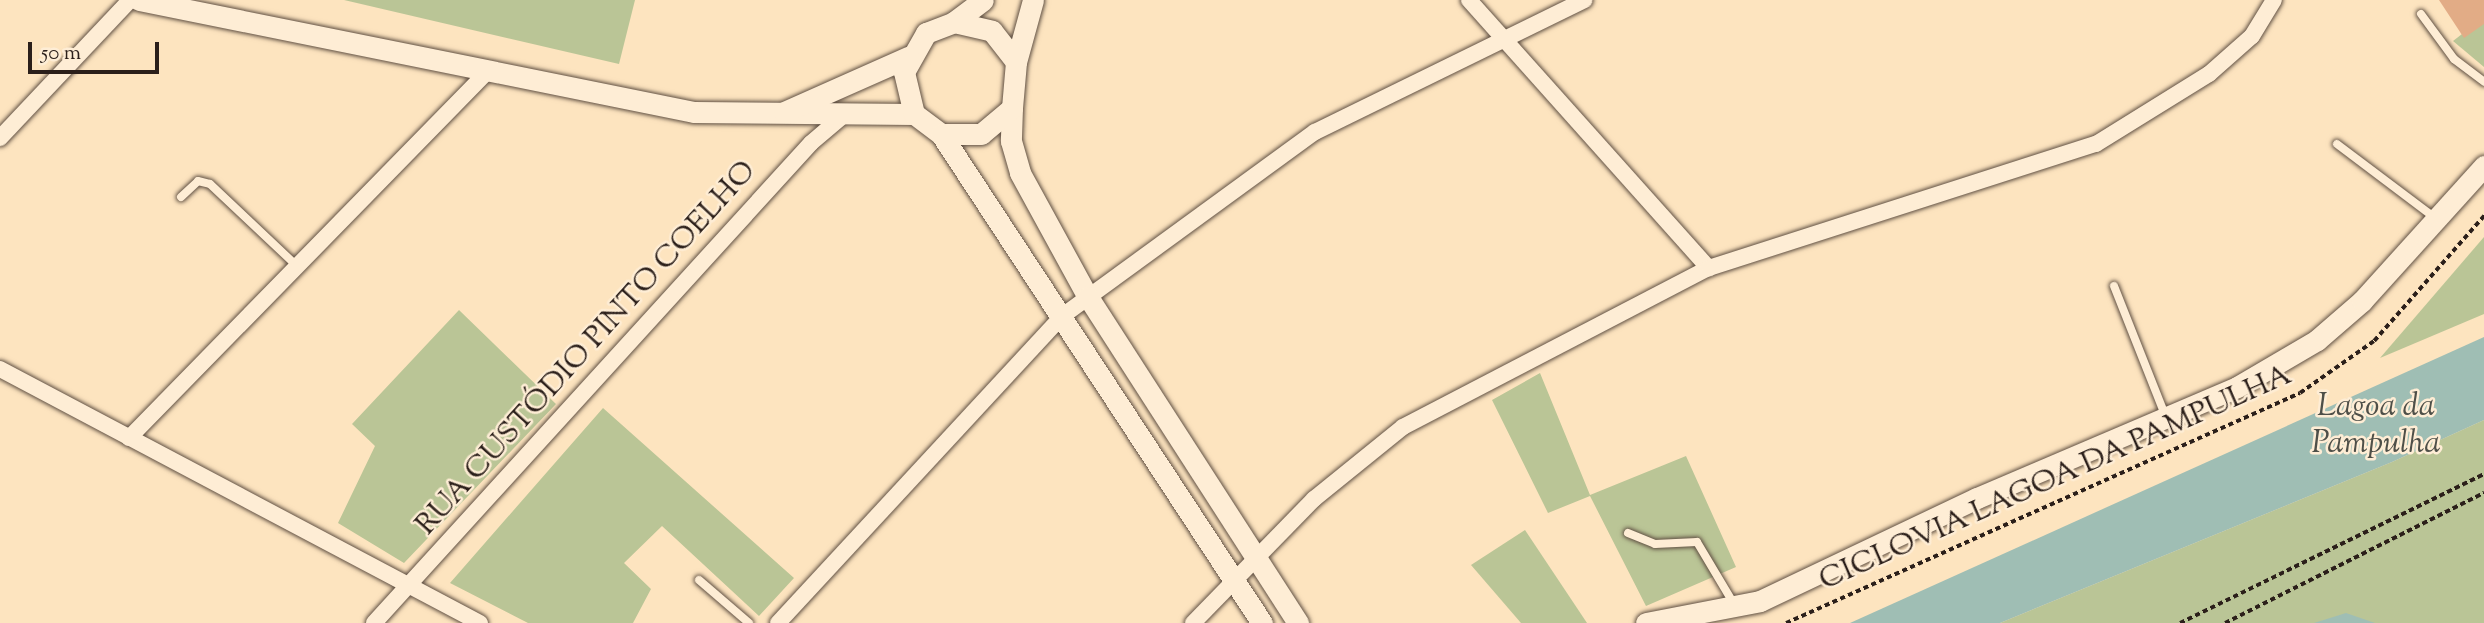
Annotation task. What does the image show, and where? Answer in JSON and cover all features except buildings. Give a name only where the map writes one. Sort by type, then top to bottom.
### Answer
[{"type":"street","points":[[0,138],[130,0]]},
{"type":"street","points":[[139,0],[694,112],[776,116],[914,114]]},
{"type":"street","points":[[983,0],[954,22],[926,33],[908,58],[904,86],[914,114],[941,134],[1262,623]]},
{"type":"street","points":[[1033,0],[1016,62],[1012,108],[1011,141],[1020,173],[1088,297],[1298,623]]},
{"type":"street","points":[[1469,0],[1709,268]]},
{"type":"street","points":[[778,623],[1061,317],[1315,132],[1502,36],[1584,0]]},
{"type":"street","points":[[1193,623],[1256,556],[1354,464],[1403,428],[1709,268],[2096,144],[2209,74],[2252,36],[2274,0]]},
{"type":"street","points":[[954,22],[992,31],[1016,62]]},
{"type":"street","points":[[776,116],[908,58]]},
{"type":"street","points":[[129,438],[487,72]]},
{"type":"street","points":[[941,134],[981,134],[1012,108]]},
{"type":"street","name":"RUA CUSTÓDIO PINTO COELHO","points":[[374,623],[811,143],[844,115]]},
{"type":"street","points":[[1646,623],[1732,615],[1977,498],[2166,418],[2317,340],[2362,301],[2484,166]]},
{"type":"street","points":[[0,369],[480,623]]},
{"type":"lane","points":[[2421,14],[2454,59],[2484,82]]},
{"type":"lane","points":[[2337,144],[2436,219]]},
{"type":"lane","points":[[181,197],[198,181],[210,184],[297,266]]},
{"type":"lane","points":[[2114,286],[2166,418]]},
{"type":"lane","points":[[1628,533],[1655,544],[1697,542],[1732,615]]},
{"type":"lane","points":[[699,580],[749,623]]},
{"type":"path","name":"CICLOVIA LAGOA DA PAMPULHA","points":[[1786,623],[2300,393],[2374,341],[2484,216]]},
{"type":"path","points":[[2180,623],[2484,474]]},
{"type":"path","points":[[2225,623],[2484,493]]},
{"type":"green space","points":[[344,0],[635,0],[619,64]]},
{"type":"green space","points":[[2484,17],[2484,67],[2453,41]]},
{"type":"green space","points":[[2484,237],[2484,314],[2380,358]]},
{"type":"green space","points":[[459,310],[556,404],[404,563],[338,523],[375,446],[352,424]]},
{"type":"green space","points":[[1540,373],[1590,495],[1686,456],[1736,567],[1646,606],[1590,496],[1548,513],[1492,400]]},
{"type":"green space","points":[[603,408],[794,578],[759,616],[662,526],[624,563],[651,589],[633,623],[528,623],[450,583]]},
{"type":"green space","points":[[2484,420],[2484,623],[2000,623],[2392,462]]},
{"type":"green space","points":[[1525,530],[1587,623],[1521,623],[1471,565]]},
{"type":"water","name":"Lagoa da Pampulha","points":[[2484,337],[2484,420],[2392,462],[2000,623],[1850,623]]},
{"type":"water","points":[[2346,613],[2375,623],[2314,623]]}]
